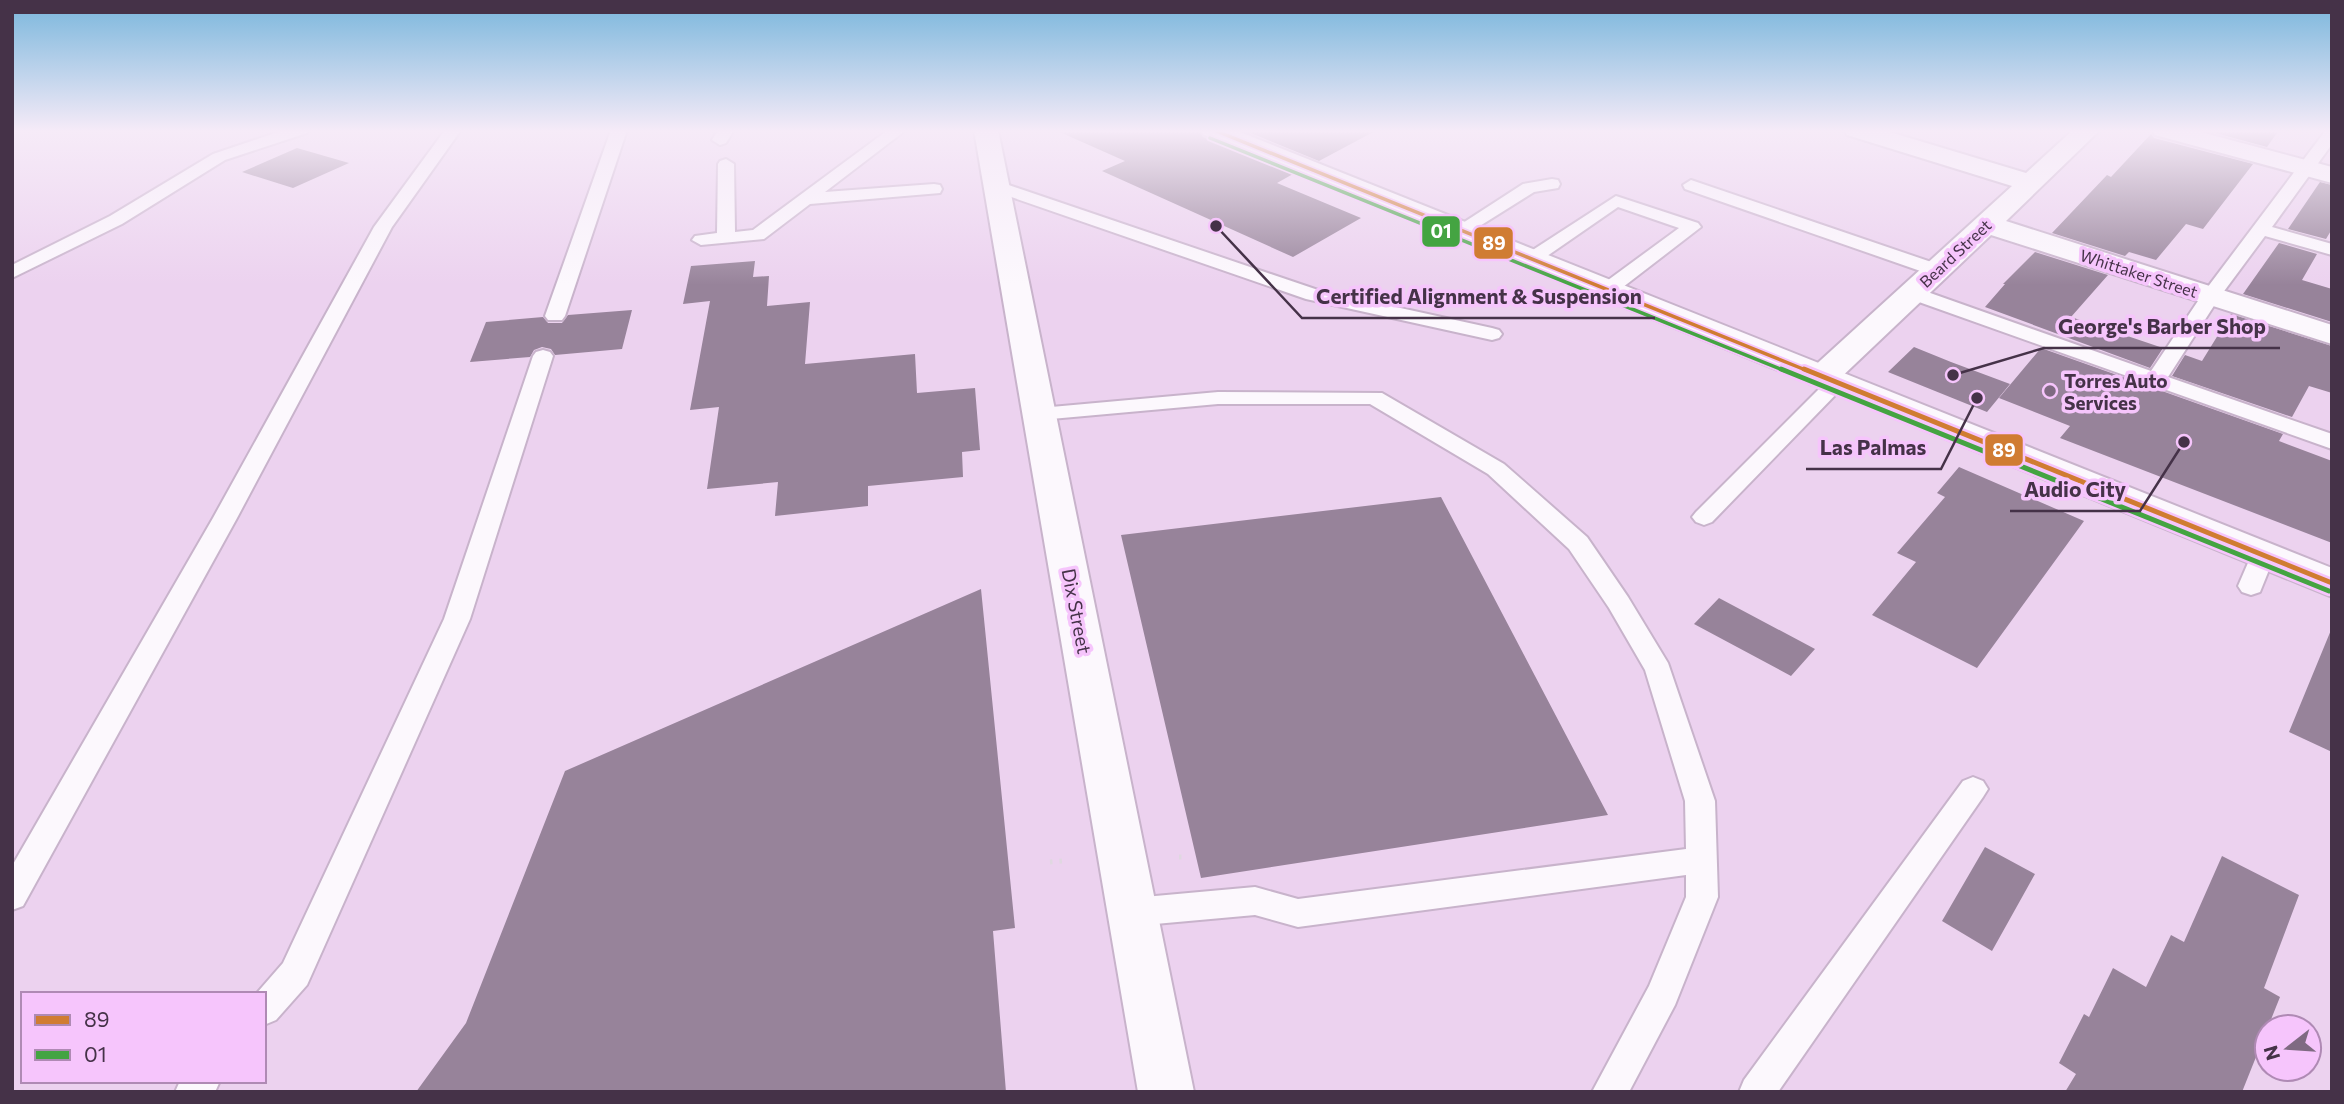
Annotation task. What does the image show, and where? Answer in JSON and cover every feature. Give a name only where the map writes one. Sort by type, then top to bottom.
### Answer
[{"type":"street","name":"Dix Street","points":[[996,182],[1166,1092]]},
{"type":"street","points":[[1341,182],[2332,583]]},
{"type":"street","points":[[2026,182],[2031,183]]},
{"type":"street","name":"Beard Street","points":[[1829,380],[1912,293],[2031,183]]},
{"type":"street","name":"Whittaker Street","points":[[1986,224],[2332,335]]},
{"type":"lane","points":[[12,272],[116,220],[179,182]]},
{"type":"lane","points":[[12,896],[225,518],[383,227],[416,182]]},
{"type":"lane","points":[[555,316],[601,182]]},
{"type":"lane","points":[[726,182],[726,237]]},
{"type":"lane","points":[[701,240],[758,235],[830,182]]},
{"type":"lane","points":[[2156,379],[2211,296],[2261,229],[2310,182]]},
{"type":"lane","points":[[1461,230],[1529,188],[1552,184]]},
{"type":"lane","points":[[1691,185],[1936,270]]},
{"type":"lane","points":[[997,186],[1313,295],[1492,334]]},
{"type":"lane","points":[[807,199],[934,189]]},
{"type":"lane","points":[[1531,259],[1616,201],[1692,227],[1607,290]]},
{"type":"lane","points":[[2261,229],[2332,250]]},
{"type":"lane","points":[[1912,293],[2332,442]]},
{"type":"lane","points":[[266,1007],[295,974],[457,619],[544,356]]},
{"type":"lane","points":[[1703,517],[1829,380]]},
{"type":"lane","points":[[1040,414],[1218,398],[1374,398],[1496,469],[1578,543],[1619,603],[1658,670],[1700,801],[1702,897],[1663,994],[1609,1092]]},
{"type":"lane","points":[[2251,586],[2263,555]]},
{"type":"lane","points":[[1756,1092],[1973,789]]},
{"type":"lane","points":[[1133,912],[1255,901],[1298,913],[1701,860]]},
{"type":"path","points":[[1179,857],[1188,857]]},
{"type":"path","points":[[1050,862],[1063,861]]},
{"type":"building","points":[[272,182],[308,182],[293,188]]},
{"type":"building","points":[[1125,182],[1280,182],[1277,183],[1361,218],[1293,257]]},
{"type":"building","points":[[2101,182],[2240,182],[2203,229],[2186,224],[2156,260],[2129,252],[2125,256],[2052,233]]},
{"type":"building","points":[[2320,182],[2332,185],[2332,229],[2326,239],[2288,229]]},
{"type":"building","points":[[2279,243],[2317,254],[2302,280],[2332,289],[2332,322],[2243,294]]},
{"type":"building","points":[[2035,252],[2108,275],[2071,317],[2163,348],[2150,368],[1985,307],[2003,284]]},
{"type":"building","points":[[755,261],[753,277],[769,276],[767,306],[810,302],[805,364],[915,354],[917,393],[975,388],[980,450],[962,452],[963,477],[868,486],[868,506],[775,516],[778,482],[707,489],[719,407],[690,410],[710,301],[683,304],[691,266]]},
{"type":"building","points":[[632,310],[622,349],[555,355],[551,349],[542,347],[534,350],[530,357],[470,362],[486,322],[543,317],[548,323],[562,323],[568,315]]},
{"type":"building","points":[[2231,314],[2332,346],[2332,393],[2309,386],[2292,417],[2172,376],[2185,355],[2202,361]]},
{"type":"building","points":[[1914,347],[2010,384],[1987,412],[1888,372]]},
{"type":"building","points":[[2041,348],[2283,434],[2279,441],[2332,461],[2332,543],[2060,438],[2070,426],[1999,398]]},
{"type":"building","points":[[1959,467],[2084,521],[1977,668],[1872,615],[1916,562],[1897,553],[1945,497],[1937,493]]},
{"type":"building","points":[[1441,497],[1608,815],[1201,878],[1121,535]]},
{"type":"building","points":[[981,589],[1015,928],[993,931],[1006,1092],[416,1092],[466,1023],[565,771]]},
{"type":"building","points":[[1719,598],[1815,649],[1791,676],[1694,624]]},
{"type":"building","points":[[2332,630],[2332,752],[2289,732]]},
{"type":"building","points":[[1985,847],[2035,874],[1992,951],[1942,921]]},
{"type":"building","points":[[2222,856],[2299,895],[2264,988],[2280,997],[2274,1013],[2253,1013],[2253,1064],[2242,1092],[2065,1092],[2076,1074],[2059,1063],[2084,1014],[2089,1017],[2113,968],[2146,987],[2171,935],[2184,942]]},
{"type":"transit line","name":"01","points":[[1318,182],[2329,591]]},
{"type":"transit line","name":"89","points":[[1341,182],[2332,583]]},
{"type":"place","name":"Certified Alignment & Suspension","points":[[1216,226]]},
{"type":"place","name":"George's Barber Shop","points":[[1953,375]]},
{"type":"place","name":"Torres Auto Services","points":[[2050,391]]},
{"type":"place","name":"Las Palmas","points":[[1977,398]]},
{"type":"place","name":"Audio City","points":[[2184,442]]}]
